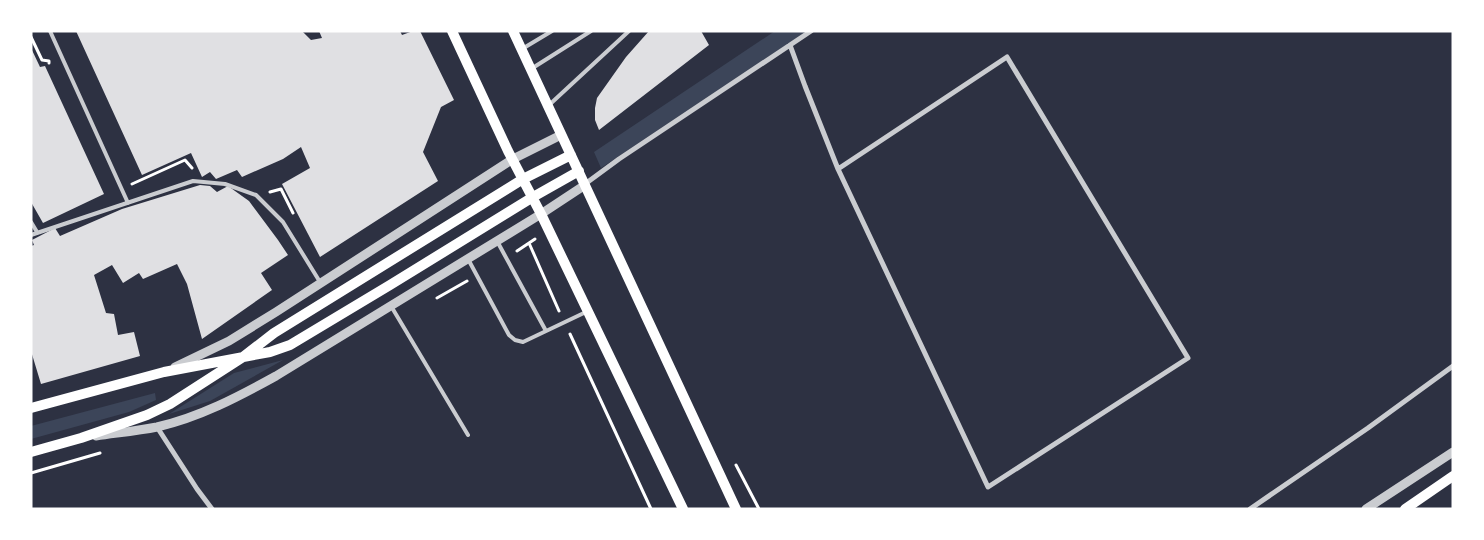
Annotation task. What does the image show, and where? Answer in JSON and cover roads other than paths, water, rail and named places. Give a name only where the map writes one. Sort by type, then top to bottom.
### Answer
[{"type":"main road","points":[[452,31],[683,509]]},
{"type":"main road","points":[[513,31],[736,509]]},
{"type":"main road","points":[[31,452],[81,438],[162,408],[243,356],[274,333],[523,179],[571,155]]},
{"type":"main road","points":[[31,408],[164,372],[270,352],[290,345],[578,171]]},
{"type":"main road","points":[[1405,509],[1453,476]]},
{"type":"street","points":[[81,438],[157,427],[187,418],[240,396],[276,376],[541,214],[585,185],[619,159],[811,31]]},
{"type":"street","points":[[790,45],[838,169],[988,488],[1188,358],[1007,57],[838,169]]},
{"type":"street","points":[[164,372],[230,341],[513,158],[562,135]]},
{"type":"street","points":[[1250,509],[1368,428],[1453,366]]},
{"type":"street","points":[[157,427],[212,509]]},
{"type":"street","points":[[1366,509],[1453,452]]},
{"type":"lane","points":[[50,31],[128,203]]},
{"type":"lane","points":[[522,49],[552,31]]},
{"type":"lane","points":[[531,69],[591,31]]},
{"type":"lane","points":[[548,106],[629,31]]},
{"type":"lane","points":[[31,234],[193,181],[225,184],[256,195],[283,222],[320,282]]},
{"type":"lane","points":[[31,222],[37,232]]},
{"type":"lane","points":[[497,241],[546,331]]},
{"type":"lane","points":[[468,259],[509,335],[515,340],[523,342],[588,311]]},
{"type":"lane","points":[[390,305],[468,435]]}]
